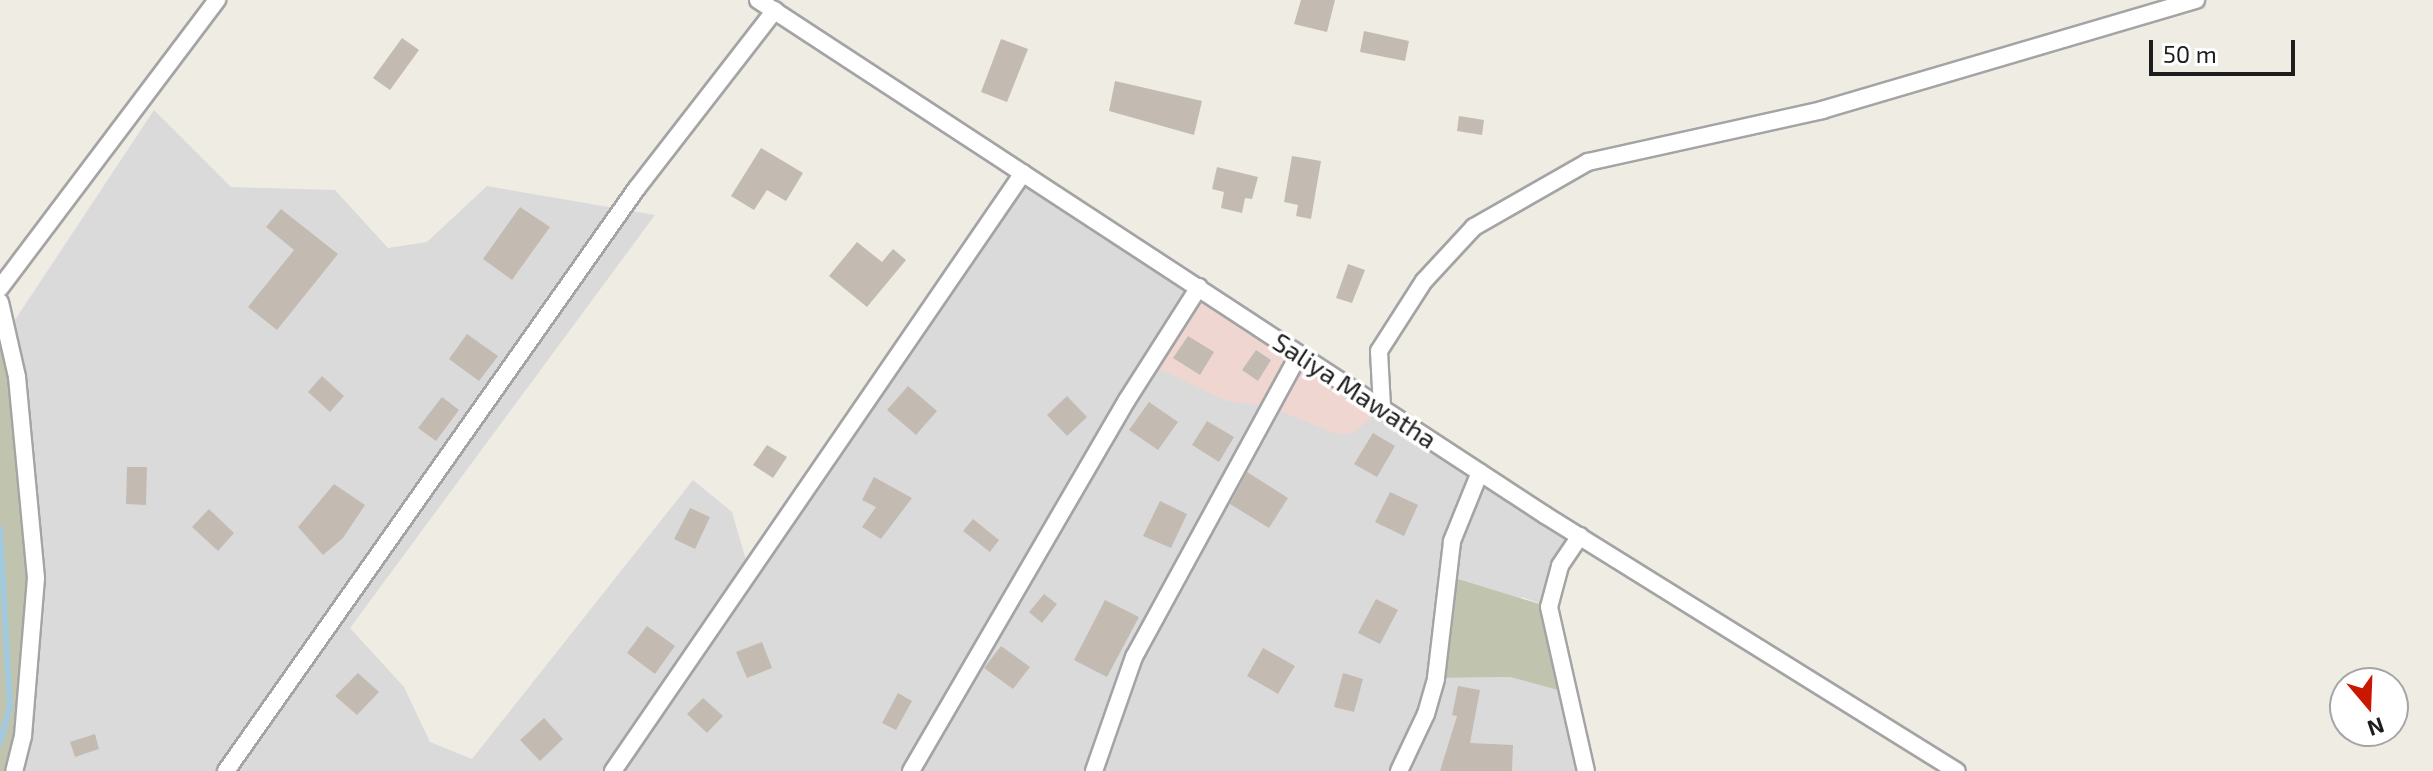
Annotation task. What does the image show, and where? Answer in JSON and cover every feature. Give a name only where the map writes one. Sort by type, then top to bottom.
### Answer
[{"type":"street","points":[[0,288],[217,0]]},
{"type":"street","name":"Saliya Mawatha","points":[[758,0],[1480,472],[1957,771]]},
{"type":"street","points":[[1382,407],[1379,351],[1424,281],[1474,227],[1588,162],[1822,110],[2196,0]]},
{"type":"street","points":[[226,771],[637,188],[775,10]]},
{"type":"street","points":[[613,771],[1023,173]]},
{"type":"street","points":[[911,771],[1127,400],[1199,287]]},
{"type":"street","points":[[0,302],[17,377],[36,578],[23,736],[14,771]]},
{"type":"street","points":[[1094,771],[1134,657],[1299,354]]},
{"type":"street","points":[[1399,771],[1426,714],[1436,678],[1452,541],[1480,472]]},
{"type":"street","points":[[1580,536],[1560,566],[1549,607],[1586,771]]},
{"type":"shaded area","points":[[154,110],[231,187],[335,190],[388,248],[427,242],[487,186],[655,215],[350,628],[404,687],[430,742],[472,759],[693,480],[732,512],[748,567],[1023,173],[1199,287],[1227,401],[1382,407],[1580,536],[1549,607],[1522,597],[1436,678],[1510,677],[1565,692],[1586,771],[14,771],[9,329]]},
{"type":"shaded area","points":[[1199,287],[1382,407],[1354,433],[1336,434],[1268,406],[1227,401],[1151,365]]},
{"type":"shaded area","points":[[0,328],[9,329],[36,578],[14,771],[0,771]]},
{"type":"shaded area","points":[[1445,575],[1549,607],[1565,692],[1510,677],[1436,678]]},
{"type":"building","points":[[1301,0],[1335,0],[1327,32],[1294,24]]},
{"type":"building","points":[[1364,31],[1409,41],[1405,61],[1360,52]]},
{"type":"building","points":[[402,38],[419,50],[390,90],[373,78]]},
{"type":"building","points":[[1001,39],[1028,49],[1007,102],[981,92]]},
{"type":"building","points":[[1115,81],[1202,101],[1194,135],[1109,111]]},
{"type":"building","points":[[1459,116],[1484,120],[1482,135],[1457,131]]},
{"type":"building","points":[[761,148],[803,173],[786,201],[767,190],[754,210],[731,196]]},
{"type":"building","points":[[1292,156],[1321,161],[1311,219],[1296,216],[1298,205],[1284,202]]},
{"type":"building","points":[[1217,167],[1258,177],[1252,199],[1245,198],[1242,213],[1221,208],[1224,192],[1212,189]]},
{"type":"building","points":[[520,207],[550,227],[512,280],[483,259]]},
{"type":"building","points":[[281,209],[338,254],[277,330],[248,307],[294,250],[266,227]]},
{"type":"building","points":[[857,242],[882,262],[893,249],[906,260],[867,307],[829,276]]},
{"type":"building","points":[[1348,264],[1365,270],[1352,303],[1336,298]]},
{"type":"building","points":[[467,334],[498,356],[479,381],[449,359]]},
{"type":"building","points":[[1188,336],[1214,352],[1200,375],[1173,358]]},
{"type":"building","points":[[1256,350],[1271,360],[1258,381],[1242,370]]},
{"type":"building","points":[[322,376],[344,396],[330,412],[308,392]]},
{"type":"building","points":[[908,386],[937,411],[916,435],[887,410]]},
{"type":"building","points":[[1067,396],[1087,417],[1067,436],[1047,415]]},
{"type":"building","points":[[442,397],[459,410],[436,441],[418,428]]},
{"type":"building","points":[[1149,402],[1178,422],[1158,450],[1129,430]]},
{"type":"building","points":[[1207,421],[1234,437],[1219,462],[1192,445]]},
{"type":"building","points":[[1373,433],[1395,446],[1377,477],[1354,464]]},
{"type":"building","points":[[767,445],[787,457],[773,478],[753,465]]},
{"type":"building","points":[[127,467],[147,467],[146,505],[126,504]]},
{"type":"building","points":[[1247,472],[1288,498],[1269,528],[1230,504]]},
{"type":"building","points":[[874,477],[912,498],[881,539],[862,527],[876,507],[862,500]]},
{"type":"building","points":[[334,484],[365,505],[343,538],[323,555],[298,527]]},
{"type":"building","points":[[1390,492],[1418,505],[1404,536],[1375,522]]},
{"type":"building","points":[[1160,501],[1187,514],[1171,548],[1143,536]]},
{"type":"building","points":[[690,508],[710,517],[695,549],[674,539]]},
{"type":"building","points":[[209,509],[234,533],[218,551],[192,527]]},
{"type":"building","points":[[973,519],[999,540],[990,552],[963,531]]},
{"type":"building","points":[[1044,594],[1057,604],[1042,623],[1029,612]]},
{"type":"building","points":[[1376,599],[1398,610],[1380,644],[1358,633]]},
{"type":"building","points":[[1105,600],[1139,617],[1107,677],[1074,660]]},
{"type":"building","points":[[647,626],[675,646],[655,674],[627,653]]},
{"type":"building","points":[[762,642],[772,668],[747,678],[736,652]]},
{"type":"building","points":[[1001,646],[1030,667],[1013,689],[984,668]]},
{"type":"building","points":[[1263,648],[1295,666],[1278,694],[1247,676]]},
{"type":"building","points":[[358,673],[379,692],[357,715],[335,696]]},
{"type":"building","points":[[1343,673],[1363,679],[1354,712],[1334,707]]},
{"type":"building","points":[[1458,686],[1480,690],[1470,743],[1513,745],[1512,771],[1440,771],[1457,716],[1452,715]]},
{"type":"building","points":[[898,693],[912,701],[896,730],[882,723]]},
{"type":"building","points":[[703,698],[723,716],[707,733],[687,714]]},
{"type":"building","points":[[544,718],[563,739],[540,761],[520,740]]},
{"type":"building","points":[[95,734],[99,749],[75,757],[70,742]]},
{"type":"waterway","points":[[0,529],[10,706],[0,743]]}]
